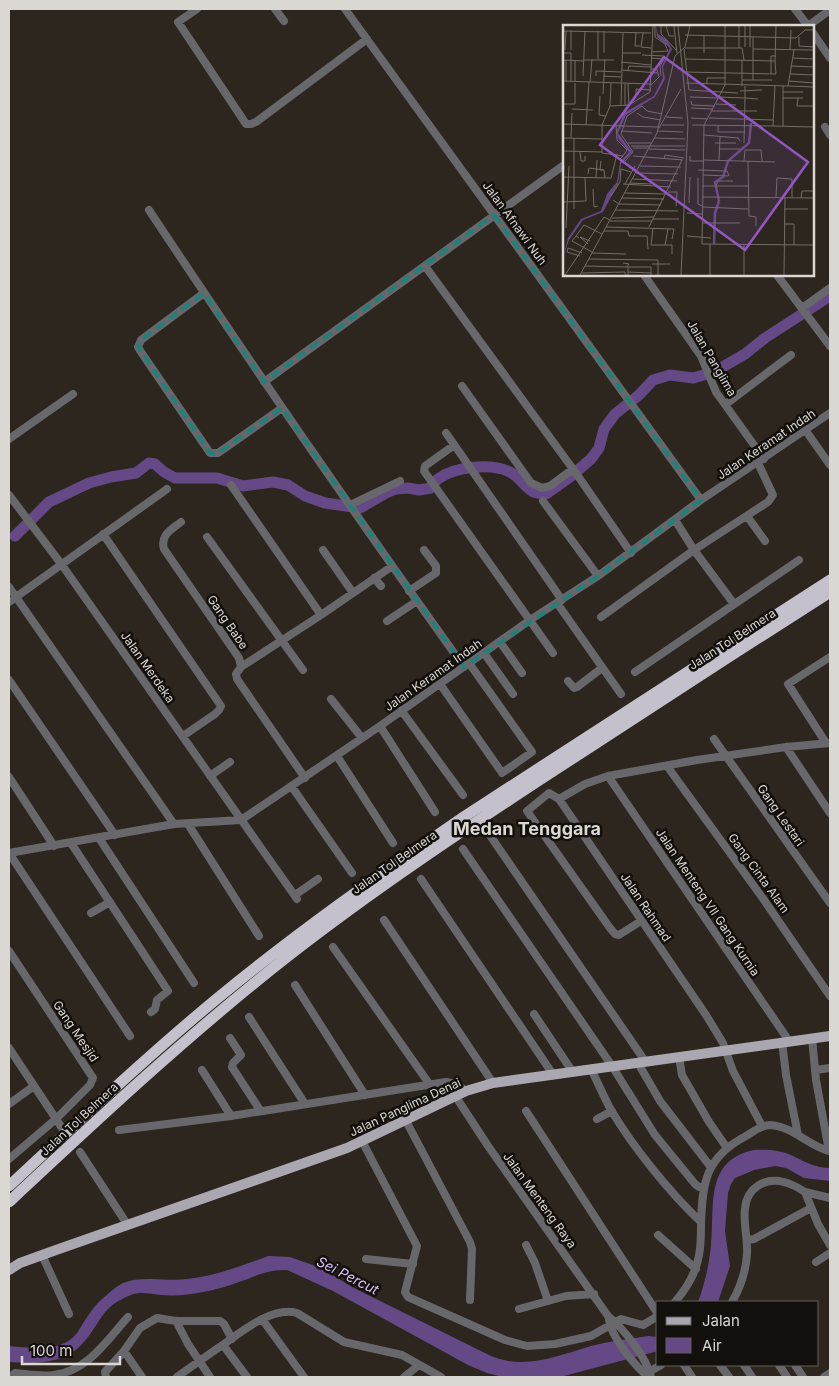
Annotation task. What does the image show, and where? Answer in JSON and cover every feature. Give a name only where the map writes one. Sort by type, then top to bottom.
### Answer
[{"type":"highway","name":"Jalan Tol Belmera","points":[[9,1186],[141,1064],[205,1009],[302,933],[458,821],[830,580]]},
{"type":"highway","name":"Jalan Tol Belmera","points":[[9,1202],[228,1004],[288,956],[388,882],[487,814],[830,592]]},
{"type":"main road","name":"Jalan Panglima Denai","points":[[9,1270],[42,1255],[272,1174],[362,1140],[466,1091],[493,1083],[552,1073],[830,1036]]},
{"type":"street","points":[[197,9],[178,22],[246,124],[251,124],[367,40]]},
{"type":"street","points":[[275,9],[284,22]]},
{"type":"street","name":"Jalan Afnawi Nuh","points":[[345,9],[701,500]]},
{"type":"street","points":[[795,9],[807,25]]},
{"type":"street","points":[[809,25],[830,10]]},
{"type":"street","points":[[814,34],[830,58]]},
{"type":"street","points":[[826,127],[830,135]]},
{"type":"street","points":[[264,382],[563,165]]},
{"type":"street","points":[[149,210],[391,567],[532,752],[501,772],[440,684]]},
{"type":"street","points":[[425,266],[574,470],[631,553]]},
{"type":"street","name":"Jalan Panglima","points":[[645,276],[694,346],[716,392],[726,404],[761,461],[773,494],[768,502],[747,516]]},
{"type":"street","points":[[778,276],[830,346]]},
{"type":"street","points":[[802,308],[830,288]]},
{"type":"street","points":[[204,293],[140,340],[138,347],[210,454],[218,453],[282,408]]},
{"type":"street","points":[[726,404],[791,355]]},
{"type":"street","points":[[462,386],[531,483],[542,488],[550,486],[574,470]]},
{"type":"street","points":[[9,439],[73,394]]},
{"type":"street","name":"Jalan Keramat Indah","points":[[9,853],[174,824],[241,820],[337,756],[530,620],[598,576],[701,500],[806,431],[830,413]]},
{"type":"street","points":[[806,431],[830,465]]},
{"type":"street","points":[[446,433],[468,462],[602,668],[621,694]]},
{"type":"street","points":[[453,443],[452,447],[423,468],[434,487],[553,653]]},
{"type":"street","points":[[350,505],[400,481]]},
{"type":"street","points":[[231,485],[322,615]]},
{"type":"street","points":[[12,600],[168,489]]},
{"type":"street","name":"Jalan Merdeka","points":[[9,495],[62,565],[296,897],[318,879]]},
{"type":"street","points":[[543,501],[598,576]]},
{"type":"street","points":[[601,617],[694,550],[747,516],[765,541]]},
{"type":"street","points":[[675,520],[694,550],[734,604]]},
{"type":"street","name":"Gang Babe","points":[[181,522],[163,537],[163,546],[221,634],[234,650],[241,667],[236,674],[237,679],[305,778]]},
{"type":"street","points":[[103,534],[221,706],[220,710],[215,714],[183,736]]},
{"type":"street","points":[[207,537],[280,641],[303,670]]},
{"type":"street","points":[[324,550],[353,593]]},
{"type":"street","points":[[410,591],[436,573],[436,566],[424,550]]},
{"type":"street","points":[[635,672],[799,560]]},
{"type":"street","points":[[241,667],[322,615],[391,567]]},
{"type":"street","points":[[374,578],[381,586]]},
{"type":"street","points":[[9,587],[12,600],[174,824]]},
{"type":"street","points":[[387,621],[417,601]]},
{"type":"street","points":[[500,642],[522,673]]},
{"type":"street","points":[[484,653],[513,694]]},
{"type":"street","points":[[641,921],[620,935],[615,934],[527,811],[538,800],[549,793],[559,799],[585,784],[608,776],[828,740],[788,684],[830,657]]},
{"type":"street","points":[[568,681],[574,688],[577,687],[602,668]]},
{"type":"street","points":[[9,680],[115,835]]},
{"type":"street","points":[[331,698],[362,738]]},
{"type":"street","points":[[401,710],[463,795]]},
{"type":"street","points":[[380,726],[435,812]]},
{"type":"street","name":"Gang Lestari","points":[[714,739],[830,903]]},
{"type":"street","points":[[786,747],[830,813]]},
{"type":"street","points":[[337,756],[393,843]]},
{"type":"street","points":[[210,776],[230,762]]},
{"type":"street","name":"Gang Cinta Alam","points":[[667,766],[764,900],[830,996]]},
{"type":"street","name":"Jalan Menteng VII Gang Kurnia","points":[[608,776],[785,1042]]},
{"type":"street","points":[[9,777],[54,846]]},
{"type":"street","points":[[292,787],[352,873]]},
{"type":"street","name":"Jalan Rahmad","points":[[559,799],[706,1015],[726,1051],[733,1071],[762,1126]]},
{"type":"street","points":[[188,824],[259,936]]},
{"type":"street","points":[[487,831],[642,1062],[660,1101],[710,1166]]},
{"type":"street","points":[[99,838],[194,983]]},
{"type":"street","points":[[71,843],[168,991],[157,1000],[156,1010],[151,1012]]},
{"type":"street","points":[[463,849],[612,1066],[660,1143],[695,1184],[699,1187],[704,1187]]},
{"type":"street","points":[[9,853],[130,1036]]},
{"type":"street","points":[[421,879],[448,922],[552,1073]]},
{"type":"street","points":[[91,913],[110,902]]},
{"type":"street","points":[[384,920],[493,1083]]},
{"type":"street","points":[[333,947],[430,1085]]},
{"type":"street","name":"Gang Mesjid","points":[[9,951],[93,1078],[90,1085],[56,1119]]},
{"type":"street","points":[[295,985],[365,1095]]},
{"type":"street","points":[[534,1014],[572,1071]]},
{"type":"street","points":[[250,1017],[305,1104]]},
{"type":"street","points":[[230,1038],[241,1055],[233,1063],[232,1068],[260,1110]]},
{"type":"street","points":[[676,1301],[689,1285],[700,1254],[704,1187],[710,1166],[727,1148],[762,1126],[775,1126],[830,1151],[815,1070],[812,1038]]},
{"type":"street","points":[[785,1042],[786,1078],[798,1135]]},
{"type":"street","points":[[9,1050],[62,1128]]},
{"type":"street","points":[[679,1057],[682,1075],[709,1122],[727,1148]]},
{"type":"street","points":[[591,1068],[612,1111],[646,1160],[688,1210],[701,1222]]},
{"type":"street","points":[[815,1070],[830,1068]]},
{"type":"street","points":[[202,1070],[231,1116]]},
{"type":"street","points":[[119,1130],[231,1116],[450,1082],[466,1091]]},
{"type":"street","points":[[9,1104],[34,1086]]},
{"type":"street","name":"Jalan Menteng Raya","points":[[456,1097],[488,1146],[594,1294],[612,1323],[621,1328],[648,1373]]},
{"type":"street","points":[[526,1111],[656,1312]]},
{"type":"street","points":[[597,1119],[612,1111]]},
{"type":"street","points":[[9,1159],[56,1119]]},
{"type":"street","points":[[405,1119],[470,1242],[472,1249],[470,1300]]},
{"type":"street","points":[[362,1140],[417,1246],[405,1292],[406,1296],[511,1342],[527,1346],[555,1344],[594,1335],[612,1323],[625,1319],[643,1325],[656,1316]]},
{"type":"street","points":[[80,1152],[127,1224]]},
{"type":"street","points":[[732,1301],[738,1290],[747,1253],[745,1208],[748,1197],[755,1187],[769,1181],[782,1181],[805,1192],[830,1198]]},
{"type":"street","points":[[805,1192],[811,1208],[827,1232],[830,1245]]},
{"type":"street","points":[[747,1240],[754,1239],[811,1208]]},
{"type":"street","points":[[658,1235],[696,1269]]},
{"type":"street","points":[[526,1245],[548,1300]]},
{"type":"street","points":[[816,1262],[830,1253]]},
{"type":"street","points":[[42,1255],[69,1314]]},
{"type":"street","points":[[366,1259],[413,1264]]},
{"type":"street","points":[[519,1309],[566,1296],[594,1294]]},
{"type":"street","points":[[180,1376],[249,1326],[262,1319],[284,1312],[296,1313],[344,1342],[402,1355],[441,1377]]},
{"type":"street","points":[[10,1377],[15,1373],[55,1376],[83,1365],[103,1347],[128,1317]]},
{"type":"street","points":[[106,1377],[106,1372],[140,1328],[154,1319],[162,1317],[176,1322],[220,1322],[224,1324],[232,1339]]},
{"type":"street","points":[[262,1319],[304,1377]]},
{"type":"street","points":[[176,1322],[210,1377]]},
{"type":"street","points":[[612,1323],[613,1333],[638,1368],[648,1373],[658,1366]]},
{"type":"street","points":[[223,1345],[247,1377]]},
{"type":"street","points":[[124,1351],[142,1377]]},
{"type":"street","points":[[404,1377],[419,1365]]},
{"type":"street","points":[[685,1366],[692,1377]]},
{"type":"street","points":[[721,1366],[729,1377]]},
{"type":"street","points":[[745,1366],[752,1377]]},
{"type":"street","points":[[780,1366],[787,1377]]},
{"type":"street","points":[[796,1366],[803,1377]]},
{"type":"street","points":[[824,1377],[830,1373]]},
{"type":"highlighted area","points":[[494,215],[701,500],[598,576],[464,667],[282,408],[218,453],[210,453],[138,347],[141,340],[204,293],[264,382]]},
{"type":"water","points":[[754,1150],[779,1151],[815,1166],[830,1168],[830,1181],[804,1178],[786,1168],[775,1166],[754,1170],[735,1178],[728,1193],[725,1231],[730,1266],[718,1301],[698,1301],[709,1260],[715,1187],[719,1174],[738,1155]]},
{"type":"water","name":"Sei Percut","points":[[268,1256],[290,1257],[321,1268],[352,1287],[502,1360],[527,1362],[540,1360],[598,1344],[648,1336],[656,1337],[656,1352],[560,1377],[503,1377],[468,1365],[333,1291],[287,1270],[280,1270],[263,1273],[212,1290],[187,1295],[134,1294],[107,1310],[83,1343],[68,1355],[49,1361],[9,1362],[9,1346],[46,1348],[63,1344],[71,1339],[98,1303],[123,1283],[138,1279],[179,1280],[197,1278],[228,1270]]},
{"type":"waterway","points":[[15,536],[49,502],[89,483],[136,473],[149,463],[155,464],[175,478],[217,478],[243,486],[273,482],[288,485],[305,496],[325,503],[360,508],[396,489],[408,488],[419,490],[431,488],[437,480],[445,475],[474,467],[502,469],[513,474],[531,490],[546,494],[591,459],[599,448],[604,429],[615,414],[639,395],[653,380],[670,375],[693,378],[714,372],[745,354],[765,338],[830,296]]},
{"type":"district","name":"Medan Tenggara","points":[[527,828]]}]
